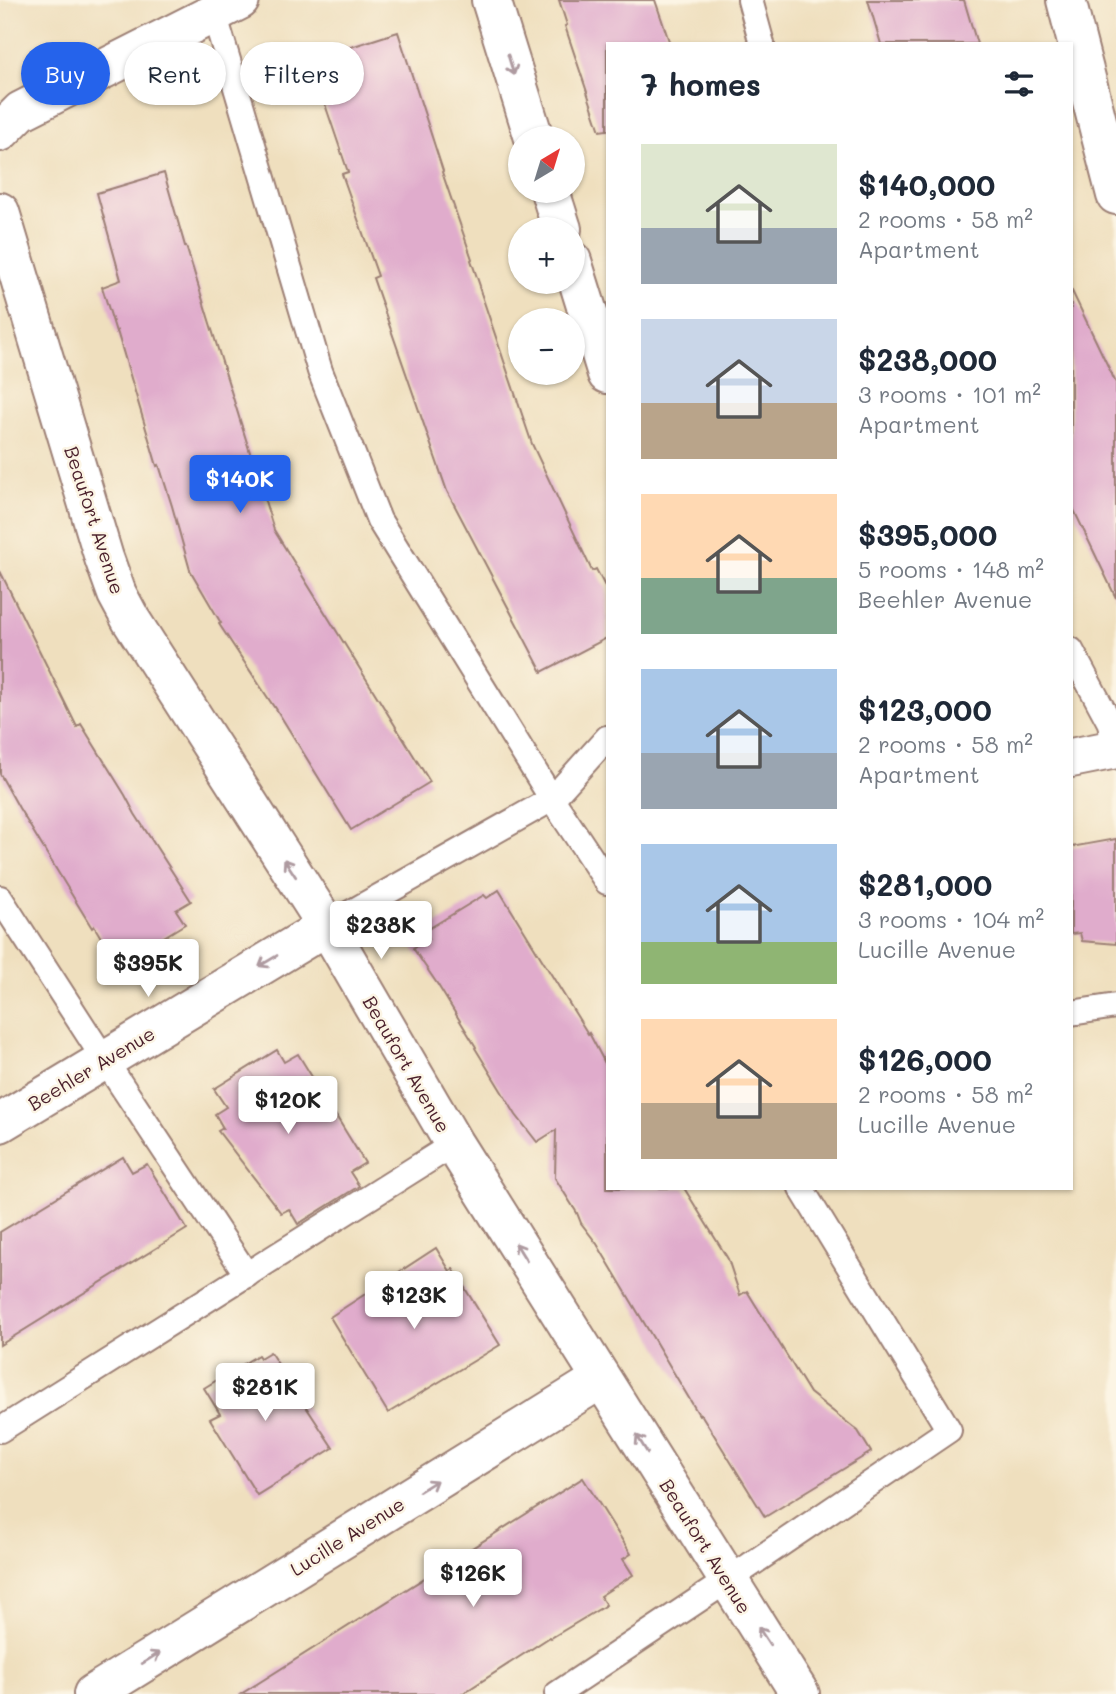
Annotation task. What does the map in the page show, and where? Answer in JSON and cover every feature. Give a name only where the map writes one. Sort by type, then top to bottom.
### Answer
[{"type":"street","points":[[491,0],[530,126]]},
{"type":"street","points":[[1066,0],[1116,195]]},
{"type":"street","points":[[0,132],[21,111],[227,6]]},
{"type":"street","name":"Beaufort Avenue","points":[[0,212],[104,558],[117,594],[131,620],[327,926],[454,1144],[800,1694]]},
{"type":"street","points":[[582,294],[606,371]]},
{"type":"street","points":[[1073,758],[1115,750]]},
{"type":"street","name":"Beehler Avenue","points":[[0,1123],[327,926]]},
{"type":"street","name":"Lucille Avenue","points":[[93,1694],[601,1379]]},
{"type":"lane","points":[[750,0],[761,42]]},
{"type":"lane","points":[[227,6],[320,371],[379,520],[552,799],[606,880]]},
{"type":"lane","points":[[1073,654],[1110,723],[1115,750]]},
{"type":"lane","points":[[327,926],[552,799],[606,739]]},
{"type":"lane","points":[[0,898],[247,1275]]},
{"type":"lane","points":[[1073,1013],[1116,1006]]},
{"type":"lane","points":[[0,1430],[454,1144]]},
{"type":"lane","points":[[557,1694],[949,1430],[802,1190]]},
{"type":"building","points":[[559,0],[655,0],[669,42],[606,42],[606,130],[600,131],[565,26],[567,25]]},
{"type":"building","points":[[868,0],[964,0],[976,42],[880,42]]},
{"type":"building","points":[[398,32],[508,373],[508,385],[512,385],[532,444],[592,571],[596,569],[606,588],[606,639],[542,672],[447,491],[373,278],[378,276],[342,174],[348,172],[325,105],[364,105],[364,43]]},
{"type":"building","points":[[164,173],[274,530],[430,782],[351,830],[275,707],[219,624],[221,623],[190,570],[102,287],[121,280],[97,193]]},
{"type":"building","points":[[1073,293],[1116,383],[1116,598],[1073,508]]},
{"type":"building","points":[[0,571],[77,727],[81,724],[191,901],[176,910],[185,924],[123,962],[111,943],[106,946],[94,926],[92,928],[0,774]]},
{"type":"building","points":[[1116,839],[1116,944],[1082,941],[1080,933],[1073,934],[1073,847]]},
{"type":"building","points":[[499,890],[589,1033],[606,1065],[606,1190],[685,1190],[728,1259],[740,1295],[747,1291],[810,1393],[858,1431],[871,1452],[765,1517],[701,1414],[699,1415],[555,1178],[556,1130],[537,1142],[516,1115],[413,948],[429,939],[425,931],[484,895],[487,898]]},
{"type":"building","points":[[277,1050],[284,1062],[298,1054],[365,1163],[350,1172],[359,1186],[298,1224],[289,1209],[281,1213],[218,1131],[223,1128],[215,1114],[226,1107],[214,1089]]},
{"type":"building","points":[[123,1157],[132,1172],[147,1164],[187,1229],[0,1345],[0,1232]]},
{"type":"building","points":[[436,1248],[450,1271],[453,1269],[500,1345],[388,1413],[330,1317]]},
{"type":"building","points":[[270,1352],[333,1448],[257,1495],[210,1419],[220,1414],[204,1388],[258,1355],[260,1358]]},
{"type":"building","points":[[583,1478],[631,1554],[623,1559],[633,1575],[600,1596],[606,1605],[550,1637],[462,1694],[241,1694]]}]
